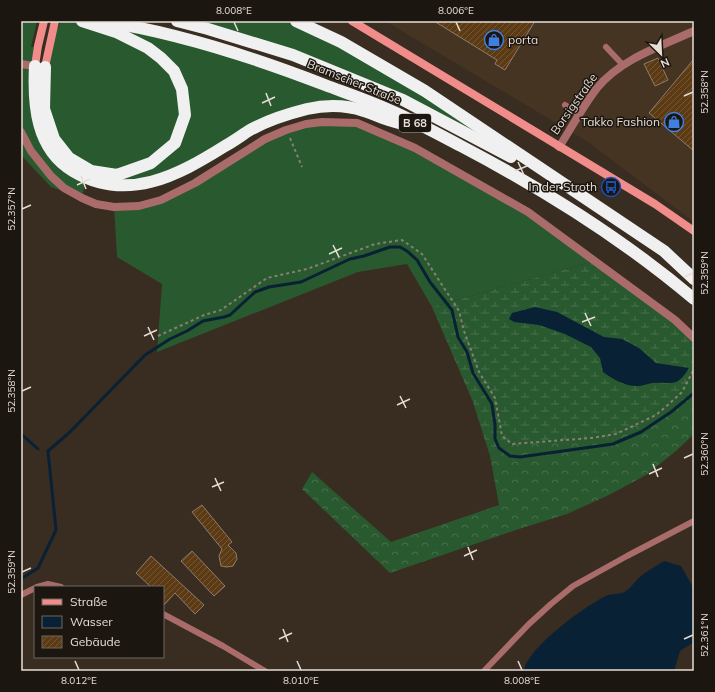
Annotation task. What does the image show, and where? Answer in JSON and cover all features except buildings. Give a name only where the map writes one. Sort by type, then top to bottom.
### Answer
[{"type":"highway","points":[[40,67],[44,109],[54,139],[69,158],[91,171],[117,176],[151,163],[175,143],[185,115],[182,89],[174,71],[148,48],[116,32],[82,21]]},
{"type":"highway","name":"Bramscher Straße","points":[[102,21],[131,26],[206,44],[285,69],[396,113],[498,166],[560,202],[659,270],[694,299]]},
{"type":"highway","name":"B 68","points":[[177,21],[293,55],[403,100],[571,188],[664,251],[694,279]]},
{"type":"highway","points":[[296,21],[341,42],[424,91],[571,188]]},
{"type":"highway","points":[[40,67],[34,91],[36,112],[41,132],[52,152],[67,167],[86,178],[108,185],[131,186],[156,181],[180,172],[225,147],[250,130],[277,117],[309,109],[338,106],[363,110],[392,121],[426,128]]},
{"type":"street","points":[[40,67],[38,46],[44,21]]},
{"type":"street","points":[[40,67],[49,48],[55,21]]},
{"type":"street","points":[[352,21],[655,204],[694,231]]},
{"type":"street","name":"Borsigstraße","points":[[559,147],[598,87],[610,75],[623,65],[642,54],[694,31]]},
{"type":"street","points":[[21,64],[40,67]]},
{"type":"street","points":[[21,132],[31,152],[51,176],[64,188],[96,204],[114,207],[139,206],[161,200],[195,183],[265,139],[286,130],[306,124],[322,122],[357,123],[415,148],[528,212],[675,320],[694,338]]},
{"type":"lane","points":[[606,47],[623,65]]},
{"type":"lane","points":[[565,106],[579,115]]},
{"type":"lane","points":[[484,671],[529,624],[573,586],[694,521]]},
{"type":"lane","points":[[41,586],[48,584],[56,586]]},
{"type":"lane","points":[[21,595],[34,588]]},
{"type":"lane","points":[[164,615],[223,646],[265,671]]},
{"type":"path","points":[[286,130],[302,167]]},
{"type":"path","points":[[158,336],[204,314],[221,310],[267,278],[306,269],[375,244],[402,240],[422,254],[458,311],[479,372],[496,398],[502,436],[512,444],[591,438],[616,434],[656,415],[682,392],[694,369]]},
{"type":"shaded area","points":[[385,21],[694,21],[694,222],[588,142]]},
{"type":"green space","points":[[21,21],[37,21],[31,47],[38,46],[36,112],[86,178],[82,198],[51,187],[21,155]]},
{"type":"green space","points":[[61,21],[102,21],[205,44],[396,113],[363,110],[309,109],[225,147],[131,186],[69,158],[44,109],[49,48]]},
{"type":"green space","points":[[177,21],[296,21],[341,42],[571,188],[403,100]]},
{"type":"green space","points":[[340,122],[377,130],[528,212],[594,261],[432,307],[407,264],[358,272],[157,352],[162,284],[117,257],[114,207],[161,200],[286,130]]},
{"type":"green space","points":[[594,261],[694,338],[694,369],[682,392],[656,415],[616,434],[591,438],[512,444],[490,456],[473,402],[432,307]]},
{"type":"green space","points":[[694,369],[694,434],[676,451],[646,475],[609,495],[567,514],[390,573],[302,489],[312,472],[391,542],[499,505],[490,456],[512,444],[591,438],[656,415],[682,391]]},
{"type":"water","points":[[535,307],[557,312],[604,337],[622,339],[639,348],[656,363],[689,368],[681,379],[674,383],[652,383],[635,386],[620,382],[603,372],[600,358],[591,347],[565,334],[539,325],[514,322],[509,319],[512,313]]},
{"type":"water","points":[[664,561],[681,566],[694,589],[694,642],[680,651],[674,671],[524,671],[535,651],[572,618],[606,596],[626,591],[644,574]]},
{"type":"waterway","points":[[21,579],[38,568],[56,530],[48,451],[70,432],[145,355],[203,321],[230,315],[255,292],[269,287],[301,282],[350,259],[390,247],[400,247],[417,260],[430,282],[452,310],[458,337],[467,352],[473,373],[492,404],[495,439],[499,448],[510,456],[520,457],[613,444],[641,432],[671,412],[694,393]]},
{"type":"waterway","points":[[21,434],[38,449]]},
{"type":"place","name":"porta","points":[[494,40]]},
{"type":"place","name":"Takko Fashion","points":[[674,122]]},
{"type":"place","name":"In der Stroth","points":[[611,187]]}]
